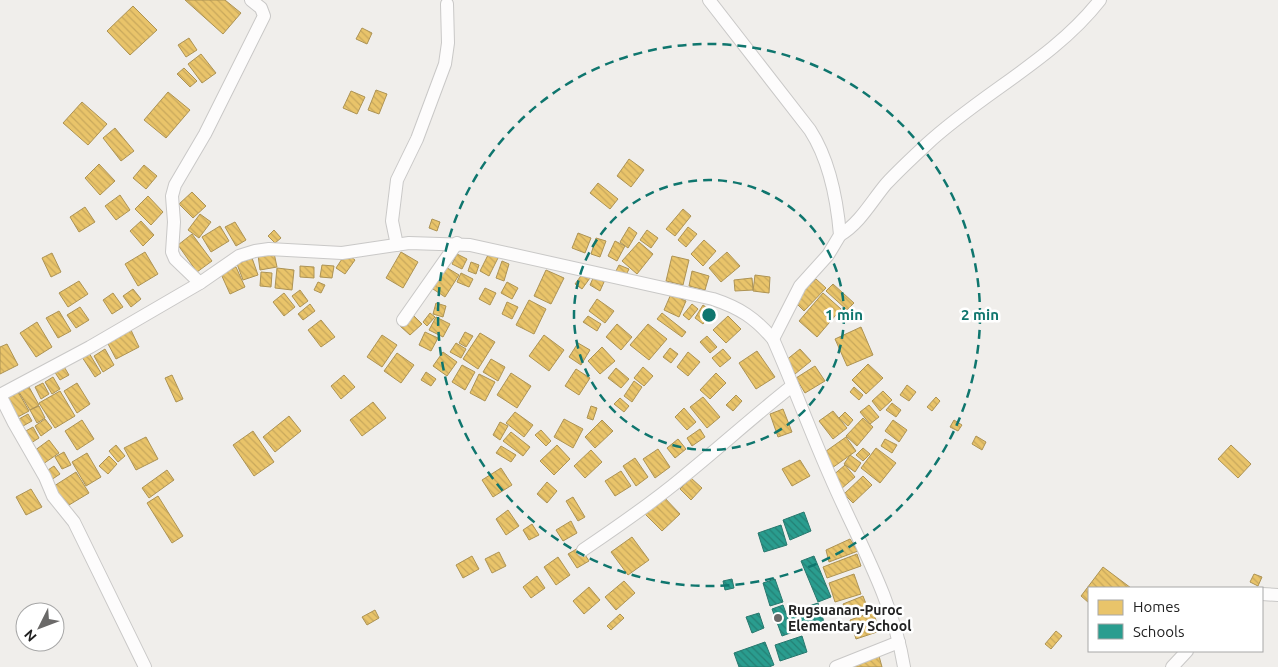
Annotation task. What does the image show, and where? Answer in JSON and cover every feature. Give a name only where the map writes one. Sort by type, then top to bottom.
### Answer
[{"type":"street","points":[[200,283],[175,259],[172,252],[174,222],[172,196],[175,185],[205,134],[264,16],[261,8],[251,0]]},
{"type":"street","points":[[709,0],[799,115],[820,146],[827,163],[840,235]]},
{"type":"street","points":[[773,339],[800,286],[828,255],[840,235],[856,223],[887,184],[928,143],[985,96],[1056,46],[1100,0]]},
{"type":"street","points":[[397,245],[392,221],[397,180],[417,139],[445,64],[448,43],[447,4]]},
{"type":"street","points":[[145,667],[74,522],[53,496],[45,477],[0,395],[90,347],[200,283],[239,256],[255,251],[284,249],[342,253],[409,243],[457,243],[591,271],[713,299],[733,306],[750,316],[773,339],[830,476],[887,603],[899,642],[904,667]]},
{"type":"street","points":[[403,320],[457,243]]},
{"type":"street","points":[[583,550],[684,477],[792,386]]},
{"type":"street","points":[[1263,594],[1278,595]]},
{"type":"street","points":[[836,667],[899,642]]},
{"type":"street","points":[[1172,667],[1186,652]]},
{"type":"building: Homes","points":[[185,0],[225,0],[241,13],[223,34]]},
{"type":"building: Homes","points":[[133,6],[157,30],[130,55],[107,31]]},
{"type":"building: Homes","points":[[362,28],[372,33],[367,44],[356,39]]},
{"type":"building: Homes","points":[[189,38],[197,50],[186,57],[178,45]]},
{"type":"building: Homes","points":[[201,54],[216,73],[202,83],[188,64]]},
{"type":"building: Homes","points":[[184,68],[197,81],[190,87],[177,74]]},
{"type":"building: Homes","points":[[376,90],[387,94],[379,114],[368,110]]},
{"type":"building: Homes","points":[[351,91],[365,97],[357,114],[343,108]]},
{"type":"building: Homes","points":[[168,92],[190,110],[166,138],[144,120]]},
{"type":"building: Homes","points":[[82,102],[107,124],[88,145],[63,123]]},
{"type":"building: Homes","points":[[115,128],[134,151],[121,161],[103,138]]},
{"type":"building: Homes","points":[[629,159],[644,170],[631,187],[617,176]]},
{"type":"building: Homes","points":[[99,164],[115,181],[100,195],[85,178]]},
{"type":"building: Homes","points":[[144,165],[157,176],[146,189],[133,178]]},
{"type":"building: Homes","points":[[598,183],[618,199],[610,209],[590,193]]},
{"type":"building: Homes","points":[[192,192],[206,206],[193,218],[179,204]]},
{"type":"building: Homes","points":[[120,195],[130,210],[116,220],[105,206]]},
{"type":"building: Homes","points":[[148,196],[163,212],[151,225],[135,209]]},
{"type":"building: Homes","points":[[85,207],[95,222],[79,232],[70,217]]},
{"type":"building: Homes","points":[[683,209],[691,216],[675,236],[666,229]]},
{"type":"building: Homes","points":[[200,214],[211,222],[199,238],[188,230]]},
{"type":"building: Homes","points":[[432,219],[440,222],[437,231],[429,228]]},
{"type":"building: Homes","points":[[141,221],[154,235],[143,246],[130,231]]},
{"type":"building: Homes","points":[[235,222],[246,240],[236,246],[225,227]]},
{"type":"building: Homes","points":[[220,226],[229,241],[211,252],[202,237]]},
{"type":"building: Homes","points":[[629,227],[637,233],[628,248],[620,242]]},
{"type":"building: Homes","points":[[688,227],[697,234],[686,247],[678,240]]},
{"type":"building: Homes","points":[[274,230],[281,238],[275,243],[268,236]]},
{"type":"building: Homes","points":[[647,230],[658,238],[651,248],[640,240]]},
{"type":"building: Homes","points":[[578,233],[591,238],[585,253],[572,248]]},
{"type":"building: Homes","points":[[192,234],[212,261],[197,272],[178,245]]},
{"type":"building: Homes","points":[[596,238],[606,241],[600,257],[591,254]]},
{"type":"building: Homes","points":[[704,240],[716,251],[703,266],[691,254]]},
{"type":"building: Homes","points":[[615,241],[625,246],[617,261],[608,256]]},
{"type":"building: Homes","points":[[639,242],[653,254],[637,274],[622,261]]},
{"type":"building: Homes","points":[[145,252],[158,274],[138,286],[125,264]]},
{"type":"building: Homes","points":[[401,252],[418,262],[403,288],[386,278]]},
{"type":"building: Homes","points":[[727,252],[740,266],[721,282],[709,268]]},
{"type":"building: Homes","points":[[52,253],[61,272],[51,277],[42,258]]},
{"type":"building: Homes","points":[[274,253],[277,267],[260,270],[258,255]]},
{"type":"building: Homes","points":[[346,253],[355,260],[345,274],[336,268]]},
{"type":"building: Homes","points":[[489,253],[498,258],[489,276],[480,271]]},
{"type":"building: Homes","points":[[457,254],[467,259],[462,269],[452,264]]},
{"type":"building: Homes","points":[[672,256],[689,260],[683,285],[666,281]]},
{"type":"building: Homes","points":[[252,258],[258,275],[243,280],[237,264]]},
{"type":"building: Homes","points":[[502,261],[509,264],[504,281],[496,278]]},
{"type":"building: Homes","points":[[471,262],[479,265],[476,274],[468,271]]},
{"type":"building: Homes","points":[[322,265],[334,266],[332,278],[320,277]]},
{"type":"building: Homes","points":[[619,265],[629,269],[626,275],[616,271]]},
{"type":"building: Homes","points":[[300,266],[314,267],[314,278],[300,277]]},
{"type":"building: Homes","points":[[444,266],[459,275],[445,297],[430,287]]},
{"type":"building: Homes","points":[[236,267],[245,287],[230,294],[221,274]]},
{"type":"building: Homes","points":[[277,268],[294,270],[292,290],[275,288]]},
{"type":"building: Homes","points":[[546,270],[564,278],[551,304],[534,296]]},
{"type":"building: Homes","points":[[692,271],[709,276],[705,290],[689,286]]},
{"type":"building: Homes","points":[[261,272],[272,273],[271,287],[260,286]]},
{"type":"building: Homes","points":[[461,273],[473,279],[469,287],[457,282]]},
{"type":"building: Homes","points":[[583,273],[590,278],[582,289],[575,284]]},
{"type":"building: Homes","points":[[755,275],[770,277],[769,293],[753,291]]},
{"type":"building: Homes","points":[[594,276],[604,282],[600,291],[590,285]]},
{"type":"building: Homes","points":[[752,278],[753,290],[735,291],[734,280]]},
{"type":"building: Homes","points":[[816,279],[826,288],[804,311],[794,301]]},
{"type":"building: Homes","points":[[79,281],[88,294],[68,307],[59,293]]},
{"type":"building: Homes","points":[[318,282],[325,285],[321,293],[314,290]]},
{"type":"building: Homes","points":[[507,282],[518,288],[512,299],[501,293]]},
{"type":"building: Homes","points":[[833,284],[854,303],[847,310],[826,291]]},
{"type":"building: Homes","points":[[485,288],[496,293],[490,305],[479,299]]},
{"type":"building: Homes","points":[[133,289],[141,299],[131,307],[123,296]]},
{"type":"building: Homes","points":[[300,290],[308,301],[300,307],[292,296]]},
{"type":"building: Homes","points":[[113,293],[123,307],[112,314],[103,300]]},
{"type":"building: Homes","points":[[284,293],[295,307],[284,316],[273,302]]},
{"type":"building: Homes","points":[[823,293],[841,309],[817,337],[799,321]]},
{"type":"building: Homes","points":[[671,294],[686,301],[679,317],[664,310]]},
{"type":"building: Homes","points":[[597,299],[614,311],[605,323],[589,311]]},
{"type":"building: Homes","points":[[529,300],[546,309],[534,334],[516,325]]},
{"type":"building: Homes","points":[[507,302],[518,307],[512,319],[502,314]]},
{"type":"building: Homes","points":[[436,303],[446,306],[443,317],[433,314]]},
{"type":"building: Homes","points":[[310,304],[315,311],[303,320],[298,314]]},
{"type":"building: Homes","points":[[692,304],[698,309],[689,320],[683,315]]},
{"type":"building: Homes","points":[[703,305],[712,311],[703,324],[695,318]]},
{"type":"building: Homes","points":[[80,307],[89,320],[76,328],[67,315]]},
{"type":"building: Homes","points":[[59,311],[71,331],[58,338],[46,318]]},
{"type":"building: Homes","points":[[430,313],[435,317],[427,326],[423,322]]},
{"type":"building: Homes","points":[[662,313],[686,332],[682,337],[657,319]]},
{"type":"building: Homes","points":[[412,314],[422,324],[410,335],[400,326]]},
{"type":"building: Homes","points":[[588,316],[601,324],[597,331],[583,322]]},
{"type":"building: Homes","points":[[728,316],[741,329],[726,343],[713,330]]},
{"type":"building: Homes","points":[[436,317],[450,324],[443,337],[429,330]]},
{"type":"building: Homes","points":[[321,320],[335,337],[321,347],[308,330]]},
{"type":"building: Homes","points":[[37,322],[52,347],[36,357],[20,333]]},
{"type":"building: Homes","points":[[617,324],[632,337],[621,350],[606,337]]},
{"type":"building: Homes","points":[[648,324],[667,339],[649,360],[630,345]]},
{"type":"building: Homes","points":[[861,327],[873,355],[847,366],[835,339]]},
{"type":"building: Homes","points":[[130,328],[139,347],[116,359],[106,340]]},
{"type":"building: Homes","points":[[425,332],[438,338],[431,351],[419,345]]},
{"type":"building: Homes","points":[[465,332],[473,336],[466,347],[459,343]]},
{"type":"building: Homes","points":[[480,333],[495,342],[478,369],[463,359]]},
{"type":"building: Homes","points":[[382,335],[397,345],[382,367],[367,357]]},
{"type":"building: Homes","points":[[544,335],[564,350],[549,371],[529,356]]},
{"type":"building: Homes","points":[[707,336],[717,347],[710,353],[700,342]]},
{"type":"building: Homes","points":[[456,343],[466,349],[461,358],[450,352]]},
{"type":"building: Homes","points":[[578,343],[590,350],[581,365],[569,357]]},
{"type":"building: Homes","points":[[7,344],[18,365],[0,374],[0,347]]},
{"type":"building: Homes","points":[[602,347],[615,361],[600,374],[588,361]]},
{"type":"building: Homes","points":[[670,348],[678,354],[671,363],[663,357]]},
{"type":"building: Homes","points":[[105,349],[114,365],[103,372],[94,356]]},
{"type":"building: Homes","points":[[723,349],[731,358],[720,367],[712,358]]},
{"type":"building: Homes","points":[[800,349],[811,361],[795,374],[785,361]]},
{"type":"building: Homes","points":[[757,351],[775,377],[756,389],[739,363]]},
{"type":"building: Homes","points":[[443,352],[457,362],[447,376],[433,366]]},
{"type":"building: Homes","points":[[688,352],[700,362],[688,376],[677,367]]},
{"type":"building: Homes","points":[[89,353],[101,373],[95,377],[82,357]]},
{"type":"building: Homes","points":[[397,353],[414,365],[401,383],[384,371]]},
{"type":"building: Homes","points":[[491,359],[505,367],[498,381],[483,372]]},
{"type":"building: Homes","points":[[868,364],[883,378],[866,394],[852,380]]},
{"type":"building: Homes","points":[[63,365],[69,375],[60,380],[54,371]]},
{"type":"building: Homes","points":[[462,365],[475,372],[465,390],[452,382]]},
{"type":"building: Homes","points":[[815,366],[825,381],[805,393],[796,378]]},
{"type":"building: Homes","points":[[643,367],[653,376],[644,386],[634,378]]},
{"type":"building: Homes","points":[[616,368],[629,379],[621,388],[608,378]]},
{"type":"building: Homes","points":[[576,369],[590,378],[579,395],[565,386]]},
{"type":"building: Homes","points":[[426,372],[436,379],[431,386],[421,380]]},
{"type":"building: Homes","points":[[511,373],[531,386],[517,408],[497,395]]},
{"type":"building: Homes","points":[[716,373],[726,383],[710,399],[700,390]]},
{"type":"building: Homes","points":[[479,374],[495,382],[485,401],[470,393]]},
{"type":"building: Homes","points":[[172,375],[183,399],[176,402],[165,378]]},
{"type":"building: Homes","points":[[344,375],[355,387],[341,399],[331,386]]},
{"type":"building: Homes","points":[[53,377],[60,389],[52,394],[45,382]]},
{"type":"building: Homes","points":[[634,381],[642,387],[632,402],[624,396]]},
{"type":"building: Homes","points":[[43,383],[49,394],[41,399],[35,387]]},
{"type":"building: Homes","points":[[77,383],[90,404],[77,413],[64,391]]},
{"type":"building: Homes","points":[[907,385],[916,392],[909,401],[900,395]]},
{"type":"building: Homes","points":[[29,387],[39,405],[30,410],[19,392]]},
{"type":"building: Homes","points":[[854,387],[863,395],[859,400],[850,392]]},
{"type":"building: Homes","points":[[17,390],[29,411],[14,419],[3,398]]},
{"type":"building: Homes","points":[[60,391],[75,416],[55,428],[39,403]]},
{"type":"building: Homes","points":[[883,391],[892,400],[880,411],[872,401]]},
{"type":"building: Homes","points":[[736,395],[742,401],[733,411],[726,405]]},
{"type":"building: Homes","points":[[703,397],[720,417],[707,428],[690,407]]},
{"type":"building: Homes","points":[[936,397],[940,401],[932,411],[927,407]]},
{"type":"building: Homes","points":[[620,398],[629,406],[624,412],[614,404]]},
{"type":"building: Homes","points":[[373,402],[386,418],[362,436],[350,420]]},
{"type":"building: Homes","points":[[892,403],[901,410],[896,417],[886,410]]},
{"type":"building: Homes","points":[[869,405],[879,417],[870,424],[860,412]]},
{"type":"building: Homes","points":[[39,406],[45,418],[37,423],[30,410]]},
{"type":"building: Homes","points":[[591,406],[597,408],[593,420],[587,418]]},
{"type":"building: Homes","points":[[684,408],[696,422],[687,430],[675,417]]},
{"type":"building: Homes","points":[[783,409],[792,432],[778,437],[770,414]]},
{"type":"building: Homes","points":[[833,411],[847,428],[833,439],[819,421]]},
{"type":"building: Homes","points":[[515,412],[533,425],[524,437],[506,423]]},
{"type":"building: Homes","points":[[845,412],[853,420],[848,426],[839,418]]},
{"type":"building: Homes","points":[[28,414],[32,421],[23,426],[19,419]]},
{"type":"building: Homes","points":[[289,416],[301,431],[275,452],[263,437]]},
{"type":"building: Homes","points":[[863,418],[873,427],[857,446],[846,436]]},
{"type":"building: Homes","points":[[45,419],[52,428],[41,436],[35,426]]},
{"type":"building: Homes","points":[[564,419],[583,429],[573,448],[554,437]]},
{"type":"building: Homes","points":[[82,420],[94,439],[77,450],[65,431]]},
{"type":"building: Homes","points":[[602,420],[613,431],[595,448],[585,437]]},
{"type":"building: Homes","points":[[893,420],[907,430],[899,442],[885,431]]},
{"type":"building: Homes","points":[[954,420],[962,425],[958,431],[950,427]]},
{"type":"building: Homes","points":[[500,422],[508,426],[500,440],[493,435]]},
{"type":"building: Homes","points":[[33,427],[39,438],[31,443],[24,432]]},
{"type":"building: Homes","points":[[700,429],[705,437],[692,446],[687,438]]},
{"type":"building: Homes","points":[[541,430],[551,441],[546,446],[535,435]]},
{"type":"building: Homes","points":[[253,431],[274,462],[254,476],[233,445]]},
{"type":"building: Homes","points":[[511,432],[530,447],[523,456],[503,441]]},
{"type":"building: Homes","points":[[976,436],[986,442],[982,450],[972,444]]},
{"type":"building: Homes","points":[[146,437],[158,459],[136,470],[124,448]]},
{"type":"building: Homes","points":[[846,437],[856,451],[832,468],[822,454]]},
{"type":"building: Homes","points":[[678,439],[686,449],[675,458],[667,448]]},
{"type":"building: Homes","points":[[885,439],[897,445],[892,453],[881,446]]},
{"type":"building: Homes","points":[[49,440],[59,453],[43,464],[34,451]]},
{"type":"building: Homes","points":[[116,445],[125,456],[118,462],[109,451]]},
{"type":"building: Homes","points":[[557,445],[570,459],[554,475],[540,461]]},
{"type":"building: Homes","points":[[1231,445],[1251,464],[1238,478],[1218,459]]},
{"type":"building: Homes","points":[[501,446],[516,455],[511,462],[496,453]]},
{"type":"building: Homes","points":[[863,448],[870,454],[863,461],[856,455]]},
{"type":"building: Homes","points":[[876,448],[896,463],[880,483],[861,468]]},
{"type":"building: Homes","points":[[658,449],[670,467],[655,478],[643,459]]},
{"type":"building: Homes","points":[[591,450],[602,462],[585,478],[574,466]]},
{"type":"building: Homes","points":[[64,452],[71,465],[62,469],[55,457]]},
{"type":"building: Homes","points":[[87,453],[101,477],[86,486],[72,462]]},
{"type":"building: Homes","points":[[850,455],[861,463],[855,472],[844,464]]},
{"type":"building: Homes","points":[[109,456],[117,464],[108,474],[99,466]]},
{"type":"building: Homes","points":[[635,458],[648,477],[636,486],[623,466]]},
{"type":"building: Homes","points":[[800,460],[810,476],[792,486],[782,469]]},
{"type":"building: Homes","points":[[845,465],[855,477],[841,489],[831,477]]},
{"type":"building: Homes","points":[[54,466],[60,474],[51,480],[45,472]]},
{"type":"building: Homes","points":[[501,468],[512,485],[493,497],[482,480]]},
{"type":"building: Homes","points":[[167,470],[174,480],[149,498],[142,488]]},
{"type":"building: Homes","points":[[621,471],[631,486],[615,496],[605,481]]},
{"type":"building: Homes","points":[[76,472],[89,493],[64,508],[51,488]]},
{"type":"building: Homes","points":[[863,476],[872,485],[853,503],[844,494]]},
{"type":"building: Homes","points":[[691,478],[702,488],[691,500],[680,489]]},
{"type":"building: Homes","points":[[547,482],[557,491],[547,503],[537,494]]},
{"type":"building: Homes","points":[[31,489],[42,507],[26,515],[16,497]]},
{"type":"building: Homes","points":[[662,495],[680,514],[662,531],[643,512]]},
{"type":"building: Homes","points":[[158,496],[183,536],[172,543],[147,503]]},
{"type":"building: Homes","points":[[573,497],[585,517],[578,521],[566,501]]},
{"type":"building: Homes","points":[[508,510],[519,526],[506,535],[496,519]]},
{"type":"building: Homes","points":[[571,521],[577,533],[563,541],[556,530]]},
{"type":"building: Homes","points":[[532,524],[539,535],[529,540],[523,530]]},
{"type":"building: Homes","points":[[632,537],[649,560],[628,575],[611,552]]},
{"type":"building: Homes","points":[[850,539],[858,551],[829,562],[826,550]]},
{"type":"building: Homes","points":[[580,547],[589,561],[577,568],[568,554]]},
{"type":"building: Homes","points":[[499,552],[506,566],[492,573],[485,559]]},
{"type":"building: Homes","points":[[857,554],[861,566],[827,578],[823,567]]},
{"type":"building: Homes","points":[[472,556],[479,569],[463,578],[456,565]]},
{"type":"building: Homes","points":[[558,557],[570,575],[556,585],[544,567]]},
{"type":"building: Homes","points":[[1103,567],[1130,587],[1088,587],[1088,602],[1081,596]]},
{"type":"building: Homes","points":[[854,574],[861,594],[835,602],[829,583]]},
{"type":"building: Homes","points":[[1254,574],[1262,577],[1258,586],[1250,582]]},
{"type":"building: Homes","points":[[537,576],[545,588],[531,598],[523,587]]},
{"type":"building: Homes","points":[[624,581],[635,593],[616,610],[605,597]]},
{"type":"building: Homes","points":[[589,587],[600,600],[584,614],[573,601]]},
{"type":"building: Homes","points":[[863,596],[868,609],[848,617],[843,604]]},
{"type":"building: Homes","points":[[375,610],[379,618],[367,625],[362,617]]},
{"type":"building: Homes","points":[[873,612],[880,631],[856,639],[850,620]]},
{"type":"building: Homes","points":[[620,614],[624,618],[611,630],[607,626]]},
{"type":"building: Homes","points":[[1056,631],[1062,636],[1051,649],[1045,644]]},
{"type":"building: Homes","points":[[879,656],[882,667],[854,667],[853,661]]},
{"type":"building: Schools","points":[[804,512],[811,531],[790,540],[783,520]]},
{"type":"building: Schools","points":[[781,525],[787,545],[764,552],[758,533]]},
{"type":"building: Schools","points":[[814,556],[831,597],[818,602],[801,561]]},
{"type":"building: Schools","points":[[732,579],[734,588],[725,590],[723,581]]},
{"type":"building: Schools","points":[[775,579],[783,602],[770,606],[763,583]]},
{"type":"building: Schools","points":[[818,603],[824,622],[796,631],[790,612]]},
{"type":"building: Schools","points":[[783,605],[793,632],[782,636],[772,609]]},
{"type":"building: Schools","points":[[759,613],[764,628],[752,633],[746,617]]},
{"type":"building: Schools","points":[[802,636],[807,652],[780,661],[775,645]]},
{"type":"building: Schools","points":[[765,642],[774,665],[769,667],[739,667],[734,653]]},
{"type":"place","name":"Rugsuanan-Puroc Elementary School","points":[[778,618]]}]
